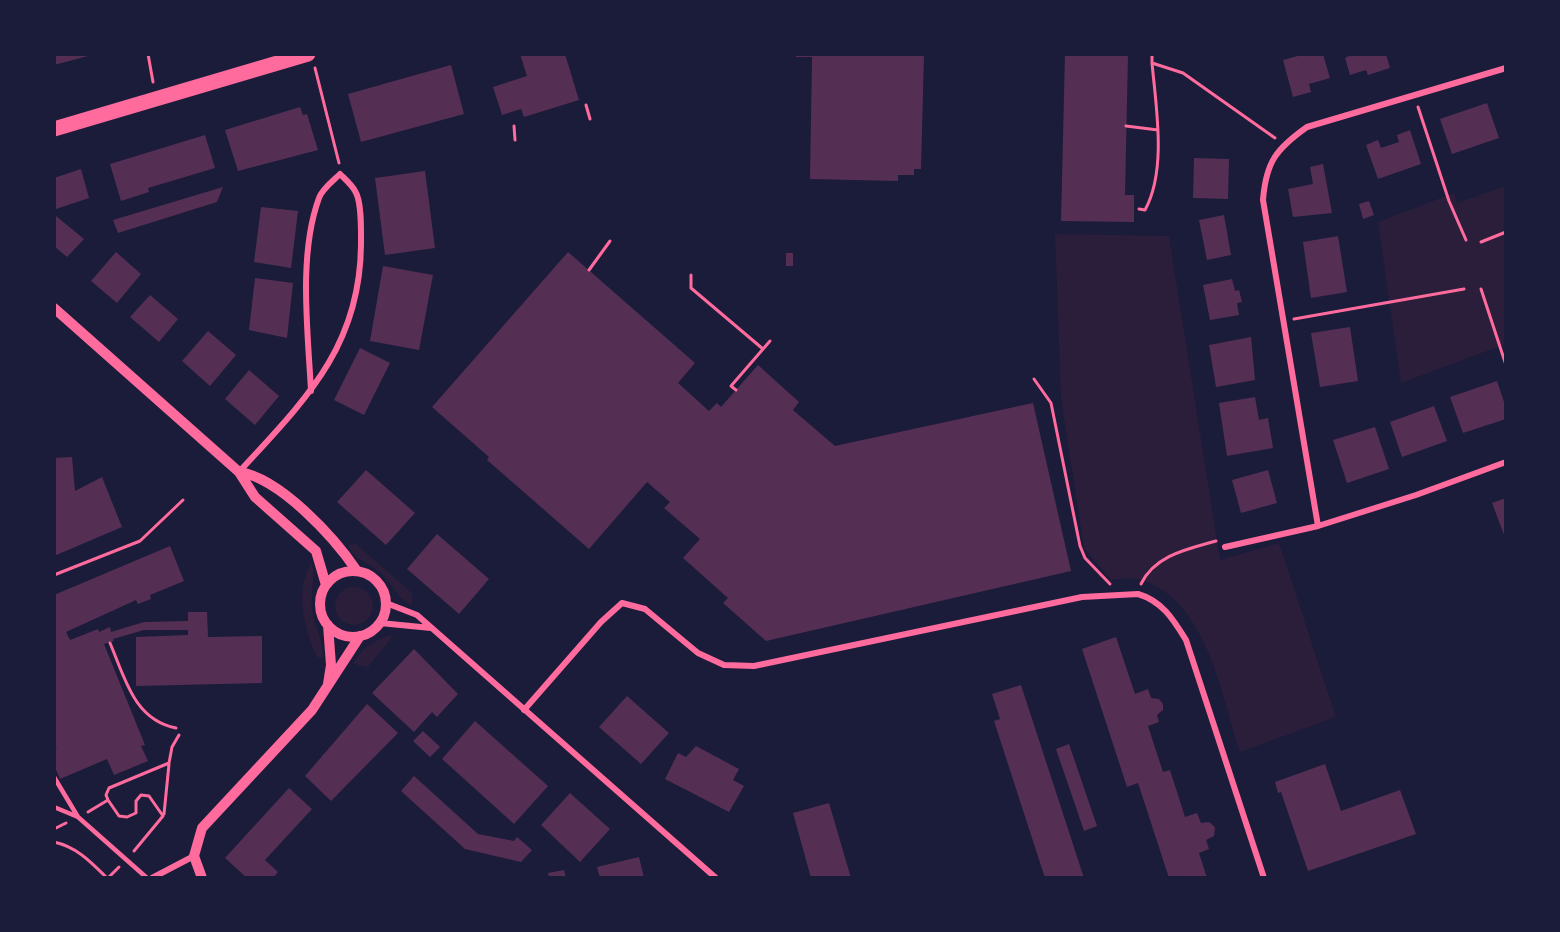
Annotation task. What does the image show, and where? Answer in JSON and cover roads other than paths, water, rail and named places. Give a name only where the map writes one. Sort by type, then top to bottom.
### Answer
[{"type":"main road","points":[[54,129],[157,99],[311,59]]},
{"type":"street","points":[[1318,526],[1263,200],[1265,178],[1271,162],[1284,144],[1308,127],[1506,68]]},
{"type":"street","points":[[239,472],[311,391],[341,340],[354,309],[361,268],[362,230],[356,192],[340,174],[319,196],[309,242],[306,313],[311,391]]},
{"type":"street","points":[[54,308],[239,472],[255,497],[316,551],[326,585],[320,605],[328,625],[331,665],[328,687]]},
{"type":"street","points":[[1225,548],[1318,526],[1416,495],[1506,462]]},
{"type":"street","points":[[239,472],[253,474],[271,483],[337,542],[357,571]]},
{"type":"street","points":[[326,585],[345,572],[357,571],[368,574],[384,591],[386,603],[380,623],[371,632],[348,637],[337,633],[328,625]]},
{"type":"street","points":[[524,710],[601,622],[622,603],[645,609],[698,653],[724,665],[754,666],[1082,597],[1120,593],[1138,594],[1146,596],[1169,612],[1186,640],[1264,878]]},
{"type":"street","points":[[386,603],[417,615],[712,876]]},
{"type":"street","points":[[380,623],[432,628]]},
{"type":"street","points":[[202,878],[194,855],[202,828],[312,710],[360,636]]},
{"type":"street","points":[[152,878],[194,855]]},
{"type":"lane","points":[[54,777],[78,817],[147,878]]},
{"type":"lane","points":[[54,807],[78,817]]}]
